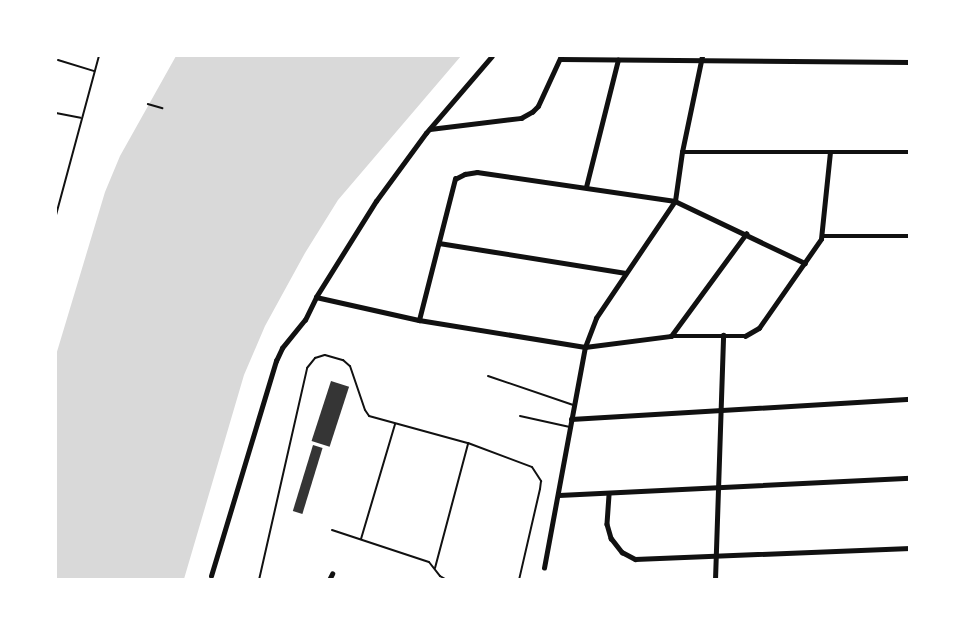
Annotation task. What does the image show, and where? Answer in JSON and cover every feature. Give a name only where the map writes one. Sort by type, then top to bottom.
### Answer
[{"type":"street","points":[[211,576],[276,361],[282,348],[305,320],[316,297],[376,201],[430,129],[492,56]]},
{"type":"street","points":[[430,129],[520,118],[531,112],[537,106],[560,57],[618,60],[701,58],[909,62]]},
{"type":"street","points":[[544,568],[585,347],[596,318],[675,201],[682,152],[701,58]]},
{"type":"street","points":[[586,187],[618,60]]},
{"type":"street","points":[[682,152],[909,152]]},
{"type":"street","points":[[316,297],[419,320],[585,347],[671,336],[745,336],[759,328],[822,236],[830,152]]},
{"type":"street","points":[[419,320],[455,179],[477,172],[675,201],[805,263]]},
{"type":"street","points":[[671,336],[746,234]]},
{"type":"street","points":[[822,236],[909,236]]},
{"type":"street","points":[[439,243],[626,273]]},
{"type":"street","points":[[715,579],[723,335]]},
{"type":"street","points":[[571,419],[721,412],[909,399]]},
{"type":"street","points":[[559,495],[609,495],[909,478]]},
{"type":"street","points":[[609,495],[608,524],[611,538],[622,552],[635,559],[909,548]]},
{"type":"lane","points":[[56,215],[99,56]]},
{"type":"lane","points":[[58,60],[94,71]]},
{"type":"lane","points":[[56,113],[81,118]]},
{"type":"lane","points":[[259,579],[307,368],[315,357],[324,355],[343,360],[350,366],[369,416],[468,444],[532,467],[541,481],[519,579]]},
{"type":"lane","points":[[488,376],[574,405]]},
{"type":"lane","points":[[520,416],[570,427]]},
{"type":"lane","points":[[361,539],[396,424]]},
{"type":"lane","points":[[435,568],[468,444]]},
{"type":"lane","points":[[332,530],[413,555],[429,562],[447,579]]},
{"type":"path","points":[[148,104],[162,108]]},
{"type":"shaded area","points":[[176,56],[461,56],[338,200],[305,253],[265,326],[244,375],[184,579],[56,580],[56,355],[105,192],[120,156]]},
{"type":"building","points":[[331,381],[349,387],[330,447],[312,441]]},
{"type":"building","points":[[313,445],[323,448],[302,514],[293,511]]}]
